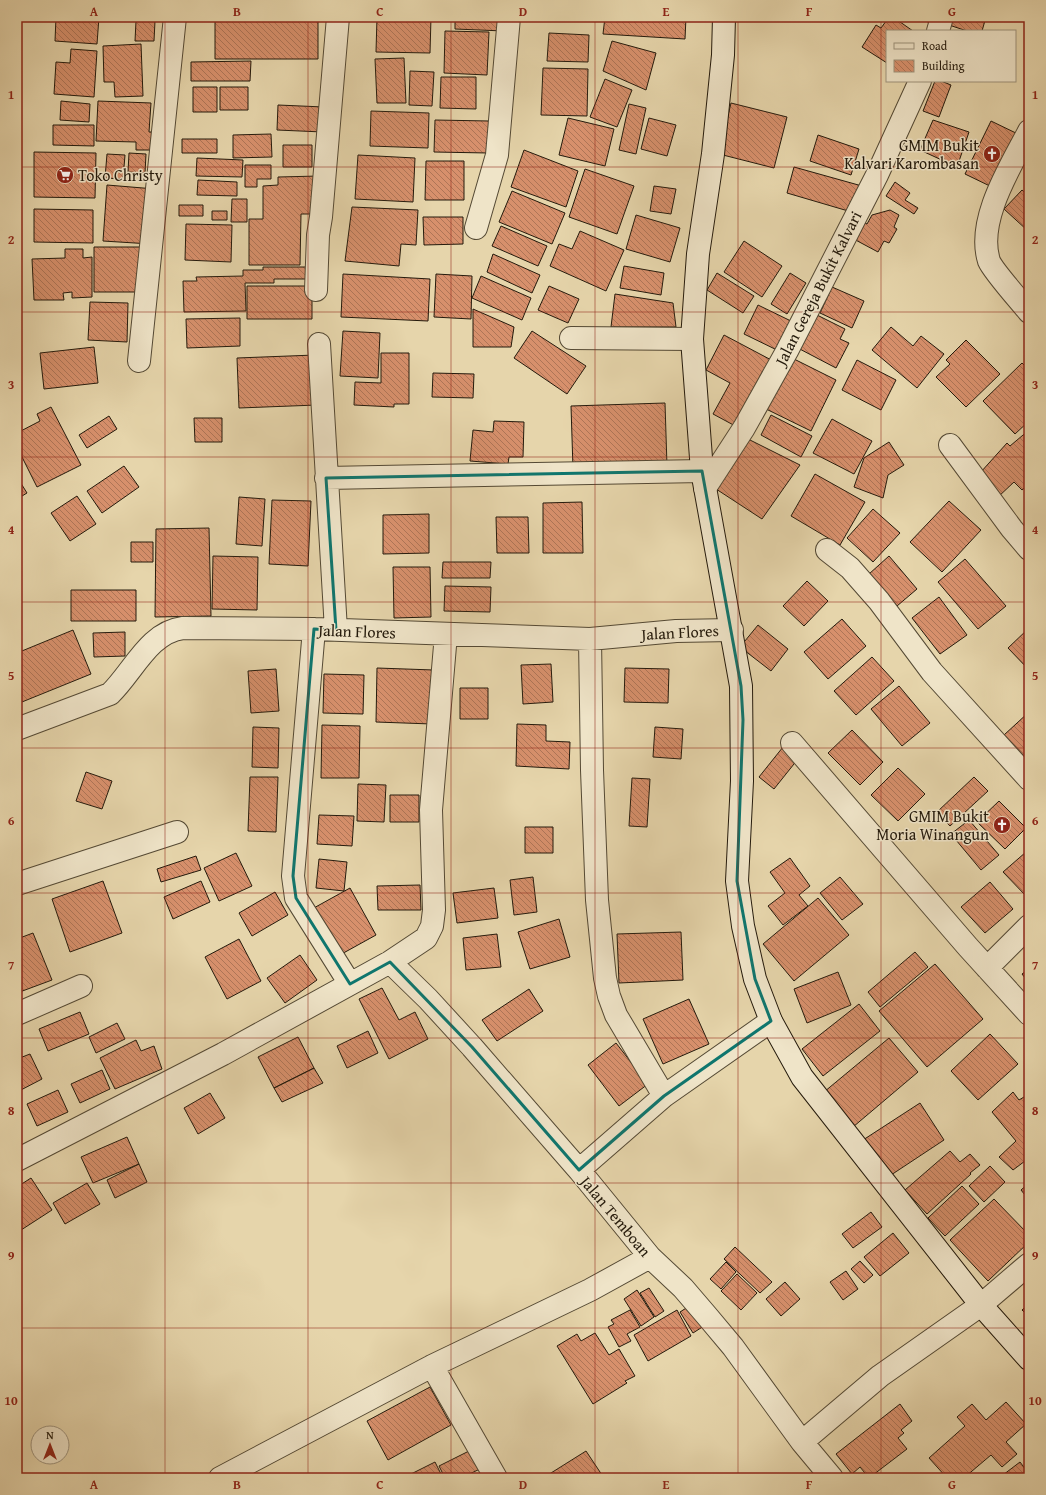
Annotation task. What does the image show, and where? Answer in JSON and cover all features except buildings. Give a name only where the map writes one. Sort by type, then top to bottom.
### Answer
[{"type":"street","points":[[139,361],[152,254],[175,17]]},
{"type":"street","points":[[316,290],[318,235],[321,217],[338,17]]},
{"type":"street","points":[[476,228],[497,155],[509,17]]},
{"type":"street","points":[[724,17],[723,55],[713,154],[698,254],[692,339],[703,479],[732,630],[741,686],[743,720],[737,881],[743,926],[755,980],[771,1021],[802,1077],[982,1305],[1029,1359]]},
{"type":"street","points":[[938,30],[942,17]]},
{"type":"street","name":"Jalan Gereja Bukit Kalvari","points":[[703,479],[744,428],[786,351],[878,174],[920,82]]},
{"type":"street","points":[[1029,131],[994,203],[988,226],[987,244],[990,262],[1029,312]]},
{"type":"street","points":[[571,338],[692,339]]},
{"type":"street","points":[[319,344],[336,630]]},
{"type":"street","points":[[950,445],[1012,529],[1029,549]]},
{"type":"street","points":[[326,478],[703,479]]},
{"type":"street","points":[[827,550],[850,568],[879,601],[932,672],[1029,779]]},
{"type":"street","name":"Jalan Flores","points":[[17,730],[110,694],[119,686],[146,650],[171,629],[314,629],[590,639],[676,631],[732,630]]},
{"type":"street","points":[[314,629],[294,883],[296,898],[350,984]]},
{"type":"street","points":[[17,1160],[223,1054],[390,962],[426,938],[432,926],[434,910],[431,810],[446,634]]},
{"type":"street","points":[[590,639],[592,770],[597,900],[605,978],[609,996],[616,1015],[664,1096]]},
{"type":"street","points":[[792,743],[987,968],[1029,1014]]},
{"type":"street","points":[[17,884],[176,832]]},
{"type":"street","points":[[987,968],[1029,926]]},
{"type":"street","name":"Jalan Temboan","points":[[390,962],[428,999],[472,1047],[579,1170],[650,1256],[683,1288],[733,1346],[802,1442],[832,1478]]},
{"type":"street","points":[[17,1014],[81,986]]},
{"type":"street","points":[[579,1170],[664,1096],[771,1021]]},
{"type":"street","points":[[220,1478],[432,1366],[590,1290],[650,1256]]},
{"type":"street","points":[[802,1442],[880,1376],[982,1305],[1029,1264]]},
{"type":"street","points":[[432,1366],[496,1478]]},
{"type":"highlighted area","points":[[702,471],[741,686],[743,720],[737,881],[755,979],[771,1021],[664,1096],[579,1170],[472,1047],[390,962],[350,984],[296,898],[293,876],[314,629],[336,630],[326,478]]},
{"type":"place","name":"GMIM Bukit Kalvari Karombasan","points":[[992,154]]},
{"type":"place","name":"Toko Christy","points":[[65,175]]},
{"type":"place","name":"GMIM Bukit Moria Winangun","points":[[1002,825]]}]
